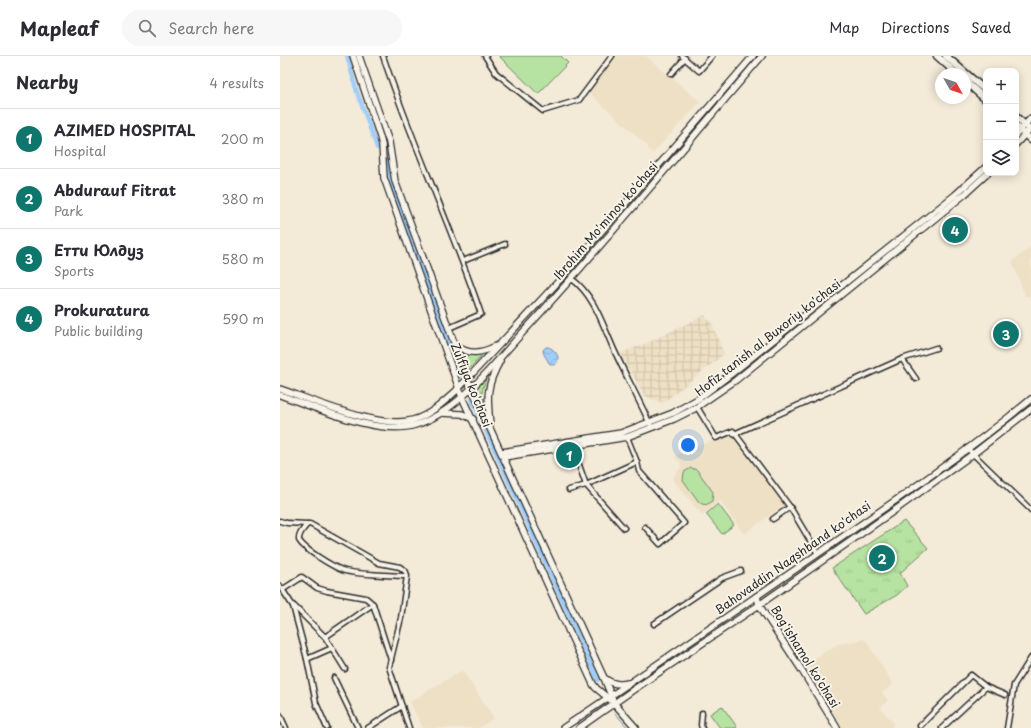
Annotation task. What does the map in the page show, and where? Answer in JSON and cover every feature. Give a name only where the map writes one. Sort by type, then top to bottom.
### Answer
[{"type":"main road","name":"Zulfiya ko'chasi","points":[[353,56],[380,136],[384,178],[458,388],[493,468],[596,688],[609,697]]},
{"type":"main road","name":"Zulfiya ko'chasi","points":[[359,56],[389,142],[395,181],[467,378],[604,678],[609,697]]},
{"type":"main road","name":"Ibrohim Mo'minov ko'chasi","points":[[458,388],[556,284],[753,56]]},
{"type":"main road","name":"Ibrohim Mo'minov ko'chasi","points":[[462,397],[472,389],[504,352],[572,279],[762,56]]},
{"type":"main road","points":[[937,56],[950,68]]},
{"type":"main road","points":[[946,56],[983,88]]},
{"type":"main road","points":[[971,86],[983,97]]},
{"type":"main road","points":[[1029,128],[1031,118]]},
{"type":"main road","points":[[1019,120],[1029,128]]},
{"type":"main road","points":[[1019,132],[1029,128]]},
{"type":"main road","points":[[1019,132],[1031,140]]},
{"type":"main road","name":"Hofiz tanish al Buxoriy ko'chasi","points":[[624,436],[652,428],[684,414],[697,407],[736,380],[983,170]]},
{"type":"main road","name":"Hofiz tanish al Buxoriy ko'chasi","points":[[624,436],[649,422],[673,413],[698,399],[965,194],[985,176]]},
{"type":"main road","points":[[556,284],[562,290]]},
{"type":"main road","points":[[454,343],[460,348],[476,353],[486,351],[500,344]]},
{"type":"main road","points":[[491,428],[488,389],[492,376],[504,352]]},
{"type":"main road","points":[[280,389],[352,414],[377,420],[395,422],[408,421],[421,416],[441,405],[458,388]]},
{"type":"main road","points":[[280,395],[350,419],[382,427],[404,427],[416,425],[441,413],[462,397]]},
{"type":"main road","name":"Bahovaddin Naqshband ko'chasi","points":[[563,728],[900,497],[1031,399]]},
{"type":"main road","name":"Bahovaddin Naqshband ko'chasi","points":[[579,728],[759,605],[973,454],[1031,409]]},
{"type":"main road","points":[[441,413],[462,414],[472,420]]},
{"type":"main road","points":[[503,455],[624,436]]},
{"type":"main road","name":"Bog'ishamol ko'chasi","points":[[757,596],[759,605],[837,728]]},
{"type":"main road","points":[[604,678],[611,683],[619,684],[632,682]]},
{"type":"main road","points":[[596,688],[598,704]]},
{"type":"main road","points":[[609,697],[636,728]]},
{"type":"street","points":[[383,56],[417,149],[463,261],[481,314],[449,328]]},
{"type":"street","points":[[485,56],[496,73],[543,111],[579,100],[612,56]]},
{"type":"street","points":[[671,74],[684,57],[699,71],[712,56]]},
{"type":"street","points":[[463,261],[506,244]]},
{"type":"street","points":[[572,279],[583,288],[591,299],[652,428]]},
{"type":"street","points":[[734,434],[902,359],[936,348]]},
{"type":"street","points":[[902,359],[916,379]]},
{"type":"street","points":[[697,407],[716,438],[733,431],[790,507],[818,554]]},
{"type":"street","points":[[624,436],[637,462],[639,471],[684,523],[660,544],[645,528]]},
{"type":"street","points":[[967,448],[1031,510]]},
{"type":"street","points":[[578,462],[586,485],[624,528]]},
{"type":"street","points":[[569,490],[586,485],[637,462]]},
{"type":"street","points":[[773,519],[790,507]]},
{"type":"street","points":[[280,521],[287,523],[308,524],[379,563],[400,568],[406,572],[401,618],[390,667],[409,728]]},
{"type":"street","points":[[308,524],[299,537],[300,540],[312,553],[323,560],[342,570],[406,576]]},
{"type":"street","points":[[654,624],[722,578],[741,571]]},
{"type":"street","points":[[345,669],[325,637],[293,606],[281,588],[302,577],[318,588],[327,591],[366,598],[373,604],[391,660]]},
{"type":"street","points":[[325,637],[373,604]]},
{"type":"street","points":[[293,606],[307,659],[316,703],[328,728]]},
{"type":"street","points":[[307,659],[332,648]]},
{"type":"street","points":[[1008,728],[1014,685],[1031,658]]},
{"type":"street","points":[[920,726],[971,675],[986,687],[1005,695]]},
{"type":"street","points":[[334,678],[358,728]]},
{"type":"street","points":[[942,728],[986,687]]},
{"type":"street","points":[[368,728],[402,706]]},
{"type":"street","points":[[702,713],[702,728]]},
{"type":"street","points":[[280,715],[284,727]]},
{"type":"shaded area","points":[[616,56],[646,56],[700,102],[653,153],[648,149],[648,146],[588,92]]},
{"type":"shaded area","points":[[1031,247],[1031,300],[1029,296],[1025,296],[1012,261]]},
{"type":"shaded area","points":[[705,315],[708,321],[710,319],[724,354],[663,403],[645,396],[620,353],[643,345]]},
{"type":"shaded area","points":[[732,435],[785,504],[744,534],[720,501],[702,515],[672,479],[681,467],[680,462],[675,457],[694,441],[699,446]]},
{"type":"shaded area","points":[[864,639],[893,684],[882,693],[888,700],[880,708],[894,723],[892,725],[893,728],[842,728],[807,663],[838,644]]},
{"type":"shaded area","points":[[462,670],[494,718],[479,728],[423,728],[410,702]]},
{"type":"green space","points":[[499,56],[561,56],[568,63],[538,94]]},
{"type":"green space","points":[[461,352],[482,356],[468,370]]},
{"type":"green space","points":[[486,379],[482,391],[484,404],[476,389]]},
{"type":"green space","points":[[691,468],[697,470],[713,492],[712,501],[709,503],[704,504],[699,502],[683,480],[684,472]]},
{"type":"green space","points":[[718,504],[734,525],[722,534],[706,514]]},
{"type":"green space","points":[[904,521],[928,548],[900,573],[907,586],[897,595],[864,614],[832,568]]},
{"type":"green space","points":[[722,706],[737,727],[720,728],[710,714]]},
{"type":"water","points":[[546,347],[551,348],[557,354],[558,360],[555,365],[550,364],[544,355],[543,350]]},
{"type":"waterway","points":[[347,56],[356,89],[377,148]]},
{"type":"waterway","points":[[387,160],[389,177],[460,375]]},
{"type":"waterway","points":[[472,400],[598,680]]},
{"type":"waterway","points":[[1005,728],[1011,686],[1031,653]]},
{"type":"waterway","points":[[615,713],[628,728]]},
{"type":"place","name":"Prokuratura","points":[[955,230]]},
{"type":"place","name":"Етти Юлдуз","points":[[1006,334]]},
{"type":"place","name":"AZIMED HOSPITAL","points":[[569,455]]},
{"type":"place","name":"Abdurauf Fitrat","points":[[882,558]]}]
